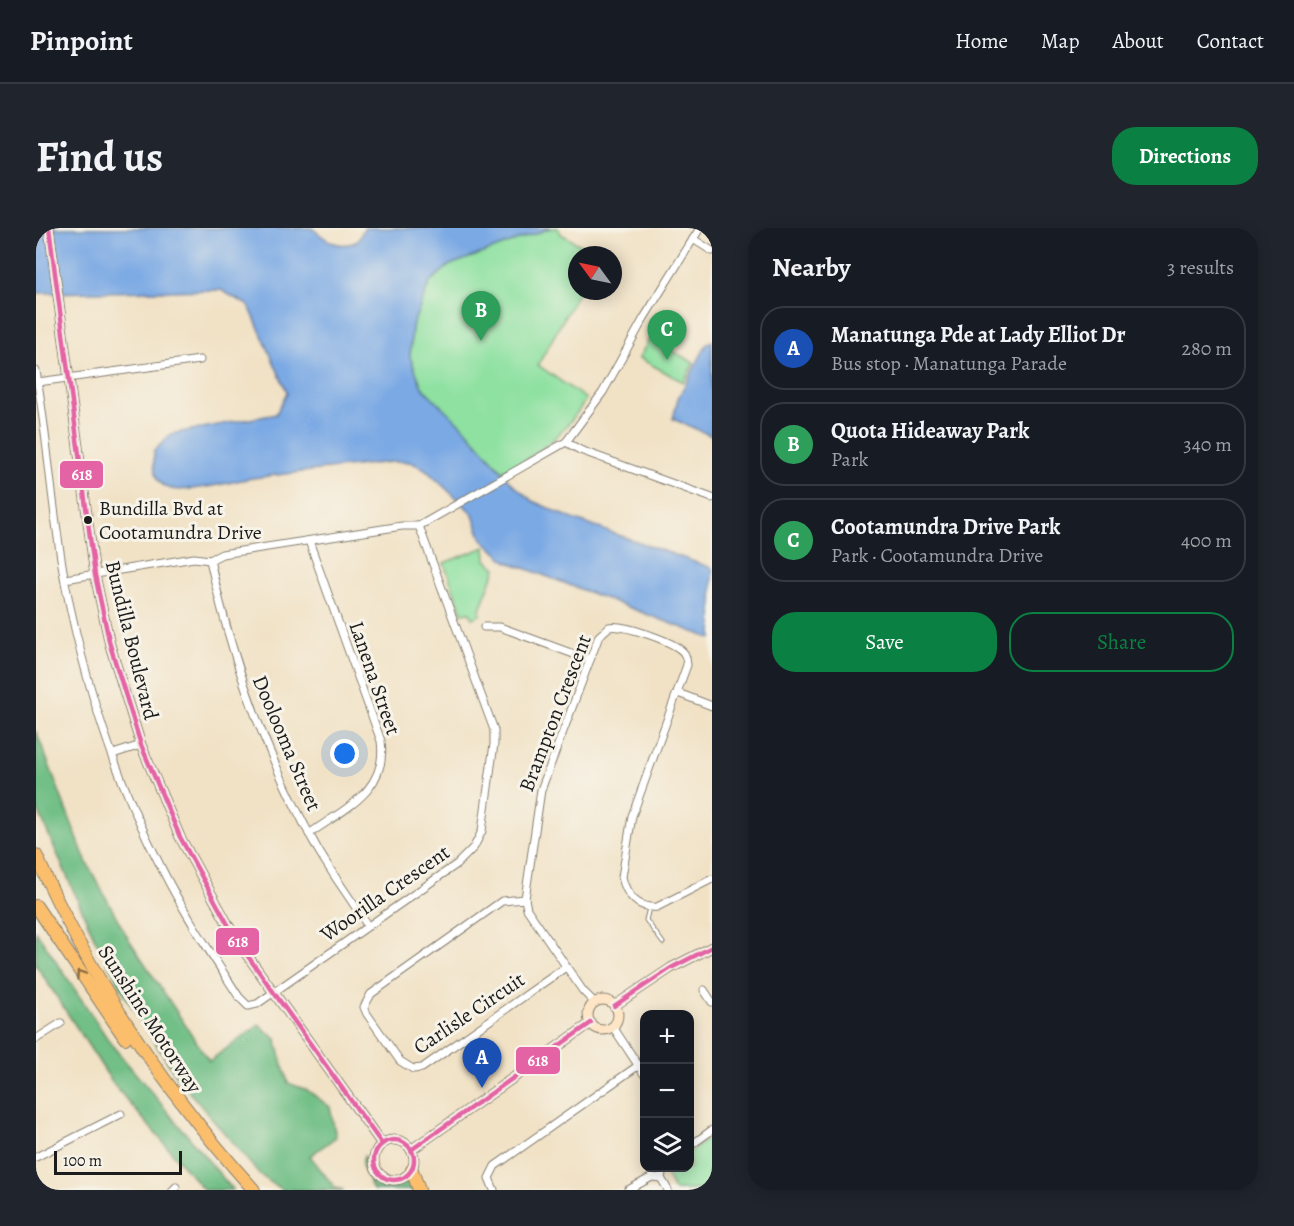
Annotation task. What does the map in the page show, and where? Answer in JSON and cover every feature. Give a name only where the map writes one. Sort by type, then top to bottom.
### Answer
[{"type":"highway","name":"Sunshine Motorway","points":[[36,855],[89,965],[142,1050],[181,1104],[254,1190]]},
{"type":"highway","points":[[36,906],[109,1017],[131,1046],[142,1050]]},
{"type":"highway","points":[[412,1170],[419,1190]]},
{"type":"street","name":"Bundilla Boulevard","points":[[49,228],[95,575],[110,645],[141,745],[180,837],[237,941],[382,1144]]},
{"type":"street","points":[[65,579],[194,558],[210,560],[222,554],[402,526],[419,526],[566,442],[603,392],[644,318],[700,228]]},
{"type":"street","points":[[693,240],[712,251]]},
{"type":"street","points":[[38,382],[200,360]]},
{"type":"street","points":[[36,370],[65,579],[92,693],[113,754],[161,868],[196,931],[239,997],[250,1007],[273,992]]},
{"type":"street","points":[[566,442],[580,450],[712,498]]},
{"type":"street","name":"Woorilla Crescent","points":[[273,992],[457,864],[474,847],[482,831],[494,744],[491,718],[419,526]]},
{"type":"street","name":"Lanena Street","points":[[309,541],[381,741],[383,756],[380,773],[371,788],[309,834]]},
{"type":"street","name":"Doolooma Street","points":[[210,560],[241,681],[285,786],[309,834],[367,925]]},
{"type":"street","name":"Brampton Crescent","points":[[525,899],[538,802],[590,660],[604,630],[617,625],[677,647],[686,656],[687,665],[678,693],[629,827],[622,877],[624,885],[634,900],[649,908]]},
{"type":"street","points":[[484,627],[500,627],[590,660]]},
{"type":"street","points":[[678,693],[712,706]]},
{"type":"street","points":[[113,754],[141,745]]},
{"type":"street","points":[[649,908],[657,907],[712,879]]},
{"type":"street","points":[[525,899],[527,909],[566,967],[595,1003]]},
{"type":"street","name":"Carlisle Circuit","points":[[525,899],[502,901],[371,994],[364,1007],[367,1014],[400,1061],[413,1069],[422,1068],[566,967]]},
{"type":"street","points":[[614,1006],[671,968],[712,947]]},
{"type":"street","points":[[704,990],[712,1002]]},
{"type":"street","points":[[606,1001],[614,1006],[618,1019],[613,1027],[603,1030],[591,1023],[589,1014],[595,1003],[606,1001]]},
{"type":"street","points":[[36,1039],[61,1023]]},
{"type":"street","points":[[411,1150],[591,1023]]},
{"type":"street","points":[[494,1190],[489,1178],[495,1166],[639,1065],[613,1027]]},
{"type":"street","points":[[36,1157],[121,1114]]},
{"type":"street","points":[[694,1141],[712,1130]]},
{"type":"street","points":[[395,1140],[411,1150],[412,1170],[407,1175],[395,1180],[382,1177],[374,1164],[377,1149],[382,1144],[395,1140]]},
{"type":"street","points":[[662,1172],[661,1178],[668,1190]]},
{"type":"street","points":[[628,1190],[646,1179],[661,1178]]},
{"type":"lane","points":[[649,908],[646,920],[663,943]]},
{"type":"green space","points":[[551,228],[558,228],[561,234],[582,246],[568,246],[568,300],[574,300],[538,365],[586,399],[570,422],[551,442],[528,458],[503,471],[422,387],[410,357],[412,326],[430,282],[450,265]]},
{"type":"green space","points":[[650,338],[694,363],[683,382],[639,358]]},
{"type":"green space","points":[[485,547],[486,560],[496,568],[480,609],[480,615],[472,618],[470,612],[462,613],[444,563]]},
{"type":"green space","points":[[36,731],[86,861],[128,938],[209,1061],[259,1025],[276,1039],[288,1083],[307,1090],[330,1107],[336,1137],[310,1156],[335,1188],[344,1190],[282,1190],[260,1175],[179,1080],[128,1000],[94,937],[36,806]]},
{"type":"green space","points":[[36,931],[111,1044],[233,1190],[204,1190],[114,1085],[36,965]]},
{"type":"green space","points":[[712,1136],[712,1190],[674,1190],[667,1176],[668,1172],[694,1172],[694,1149]]},
{"type":"green space","points":[[364,1156],[371,1172],[380,1183],[396,1186],[411,1178],[414,1190],[373,1190],[362,1165]]},
{"type":"water","points":[[36,228],[312,228],[328,240],[345,245],[358,241],[364,228],[551,228],[450,265],[430,282],[412,326],[410,357],[422,387],[468,432],[513,484],[533,501],[573,519],[712,568],[712,639],[506,561],[482,539],[472,513],[425,469],[410,462],[391,462],[253,478],[179,490],[165,487],[156,474],[154,451],[171,434],[276,414],[287,392],[249,306],[221,290],[36,293]]},
{"type":"water","points":[[712,341],[712,436],[673,419],[678,398],[707,344]]},
{"type":"transit line","name":"618","points":[[49,228],[95,575],[110,645],[141,745],[180,837],[237,941],[382,1144]]},
{"type":"transit line","name":"618","points":[[614,1006],[671,968],[712,947]]},
{"type":"transit line","name":"618","points":[[411,1150],[591,1023]]},
{"type":"transit line","name":"618","points":[[394,1140],[408,1146],[414,1160],[408,1174],[394,1180],[380,1174],[374,1160],[380,1146],[394,1140]]},
{"type":"place","name":"Quota Hideaway Park","points":[[481,341]]},
{"type":"place","name":"Cootamundra Drive Park","points":[[667,360]]},
{"type":"place","name":"Bundilla Bvd at Cootamundra Drive","points":[[88,520]]},
{"type":"place","name":"Manatunga Pde at Lady Elliot Dr","points":[[482,1088]]}]
